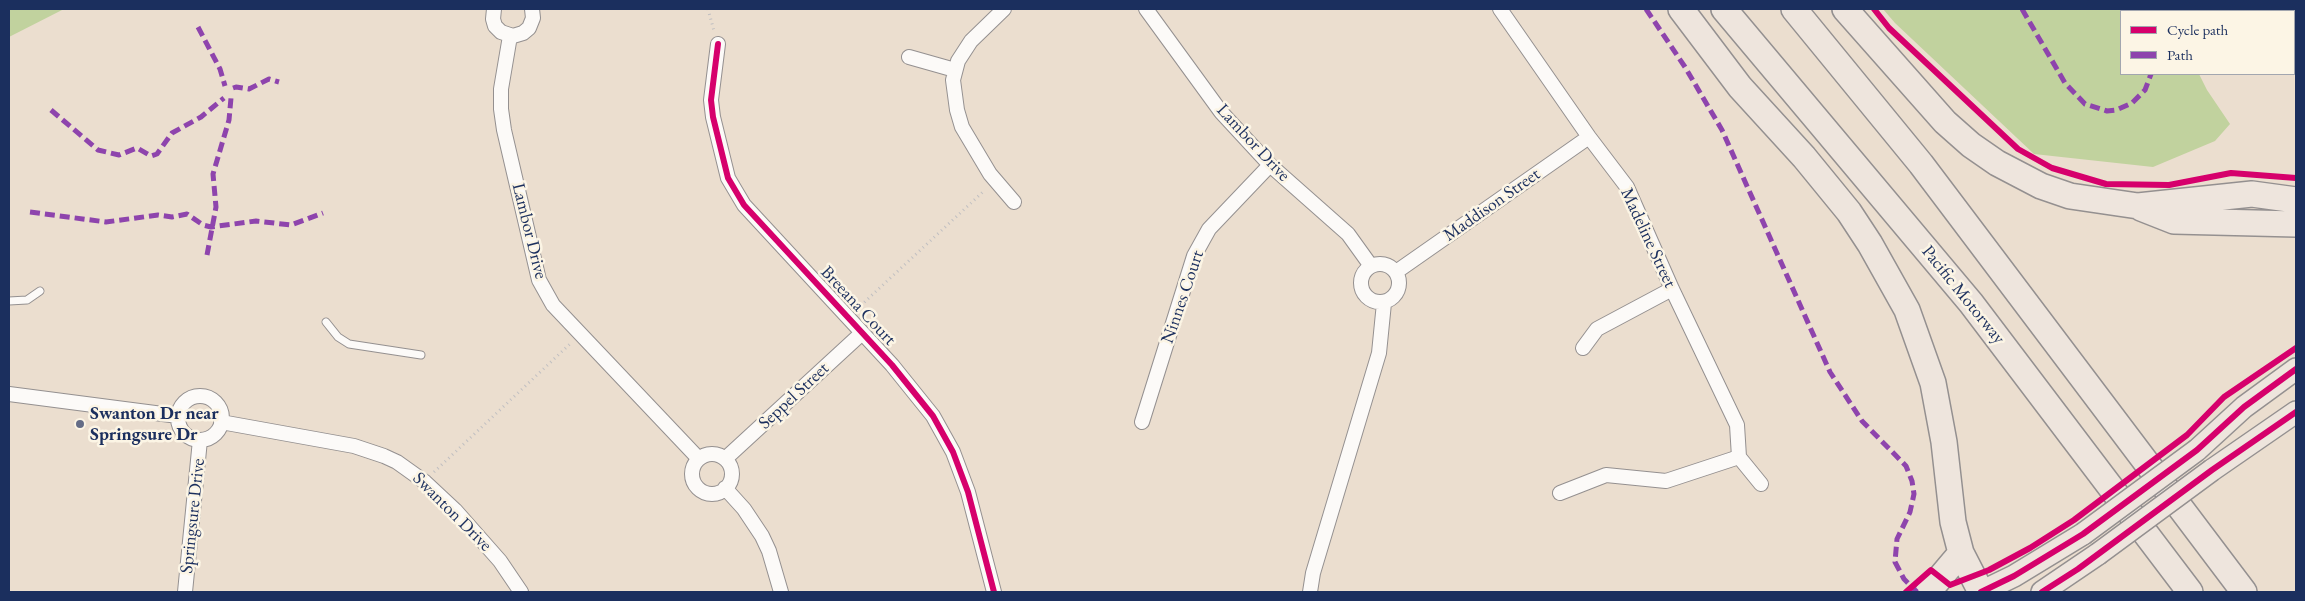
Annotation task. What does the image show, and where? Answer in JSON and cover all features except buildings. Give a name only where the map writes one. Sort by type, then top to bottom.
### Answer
[{"type":"highway","points":[[1681,9],[1740,87],[1831,189],[1870,244],[1902,302],[1922,349],[1933,383],[1944,442],[1953,522],[1962,554],[1981,592]]},
{"type":"highway","name":"Pacific Motorway","points":[[1724,9],[1970,303],[2190,592]]},
{"type":"highway","points":[[1794,9],[1921,164],[2244,592]]},
{"type":"highway","points":[[1845,9],[1946,122],[1971,145],[2017,175],[2070,196],[2138,206],[2174,221],[2296,224]]},
{"type":"highway","points":[[2138,206],[2252,194],[2296,200]]},
{"type":"highway","points":[[1928,592],[1962,554]]},
{"type":"main road","points":[[1981,592],[2014,576],[2083,534],[2197,450],[2244,407],[2296,369]]},
{"type":"main road","points":[[2042,592],[2296,412]]},
{"type":"street","points":[[494,9],[493,19],[495,26],[501,32],[510,36],[520,34],[529,28],[533,18],[532,9]]},
{"type":"street","points":[[1004,9],[970,41],[955,70],[953,80],[954,96],[962,127],[998,186],[1014,202]]},
{"type":"street","name":"Lambor Drive","points":[[1146,9],[1221,112],[1270,165],[1348,234],[1371,266]]},
{"type":"street","name":"Madeline Street","points":[[1500,9],[1589,137],[1627,187],[1672,289],[1737,425],[1739,457]]},
{"type":"street","name":"Lambor Drive","points":[[510,36],[501,89],[501,109],[504,130],[539,280],[554,305],[699,459]]},
{"type":"street","name":"Breeana Court","points":[[718,44],[711,100],[713,117],[728,178],[744,205],[912,387],[944,434],[968,492],[994,592]]},
{"type":"street","points":[[909,57],[955,70]]},
{"type":"street","name":"Maddison Street","points":[[1396,272],[1589,137]]},
{"type":"street","name":"Ninnes Court","points":[[1142,422],[1194,256],[1209,228],[1270,165]]},
{"type":"street","points":[[1385,264],[1396,272],[1399,279],[1397,294],[1384,303],[1371,301],[1363,292],[1361,286],[1363,274],[1371,266],[1385,264]]},
{"type":"street","points":[[1583,348],[1597,329],[1672,289]]},
{"type":"street","points":[[1310,592],[1313,573],[1379,353],[1384,303]]},
{"type":"street","name":"Seppel Street","points":[[725,459],[862,333]]},
{"type":"street","points":[[9,394],[178,416]]},
{"type":"street","points":[[201,396],[213,400],[218,405],[221,412],[221,422],[213,436],[200,440],[193,439],[182,430],[178,416],[183,404],[188,400],[201,396]]},
{"type":"street","name":"Swanton Drive","points":[[221,422],[354,446],[384,456],[425,482],[455,510],[500,561],[521,592]]},
{"type":"street","name":"Springsure Drive","points":[[185,592],[200,440]]},
{"type":"street","points":[[711,454],[725,459],[732,473],[725,488],[720,492],[708,493],[697,486],[692,475],[695,463],[699,459],[711,454]]},
{"type":"street","points":[[1560,493],[1606,475],[1666,481],[1739,457],[1761,484]]},
{"type":"street","points":[[725,488],[744,509],[762,536],[781,592]]},
{"type":"lane","points":[[9,301],[27,300],[40,291]]},
{"type":"lane","points":[[326,322],[338,337],[349,344],[421,355]]},
{"type":"path","points":[[708,9],[718,44]]},
{"type":"path","points":[[848,318],[982,191],[998,186]]},
{"type":"path","points":[[425,482],[581,334]]},
{"type":"green space","points":[[9,9],[64,9],[9,37]]},
{"type":"green space","points":[[1883,9],[2170,9],[2120,10],[2120,75],[2200,75],[2207,90],[2230,124],[2215,141],[2153,167],[2034,154],[1895,23]]},
{"type":"marked path","points":[[1646,9],[1685,67],[1722,130],[1830,372],[1862,421],[1906,466],[1912,481],[1914,494],[1910,512],[1897,539],[1895,562],[1904,579],[1917,592]]},
{"type":"marked path","points":[[2022,9],[2065,83],[2085,104],[2107,111],[2116,110],[2132,103],[2145,90],[2151,75]]},
{"type":"marked path","points":[[198,27],[220,69],[225,86]]},
{"type":"marked path","points":[[233,88],[249,89],[269,79],[279,82]]},
{"type":"marked path","points":[[51,110],[98,150],[119,155],[137,148],[151,156],[157,154],[172,133],[201,117],[224,98]]},
{"type":"marked path","points":[[207,255],[216,207],[213,174],[229,120],[231,98]]},
{"type":"marked path","points":[[30,212],[106,222],[158,215],[172,217],[187,214],[203,225],[211,227],[256,221],[291,225],[323,213]]},
{"type":"cycle path","points":[[1874,9],[1889,28],[2018,149],[2052,168],[2106,184],[2169,185],[2231,173],[2296,178]]},
{"type":"cycle path","points":[[718,44],[711,100],[713,117],[728,178],[744,205],[892,365],[933,416],[953,452],[968,492],[994,592]]},
{"type":"cycle path","points":[[1906,592],[1931,570],[1950,585],[1989,570],[2030,548],[2074,520],[2187,435],[2224,397],[2296,348]]},
{"type":"cycle path","points":[[1981,592],[2014,576],[2083,534],[2197,450],[2244,407],[2296,369]]},
{"type":"cycle path","points":[[2042,592],[2078,569],[2212,470],[2296,412]]},
{"type":"place","name":"Swanton Dr near Springsure Dr","points":[[80,424]]}]
